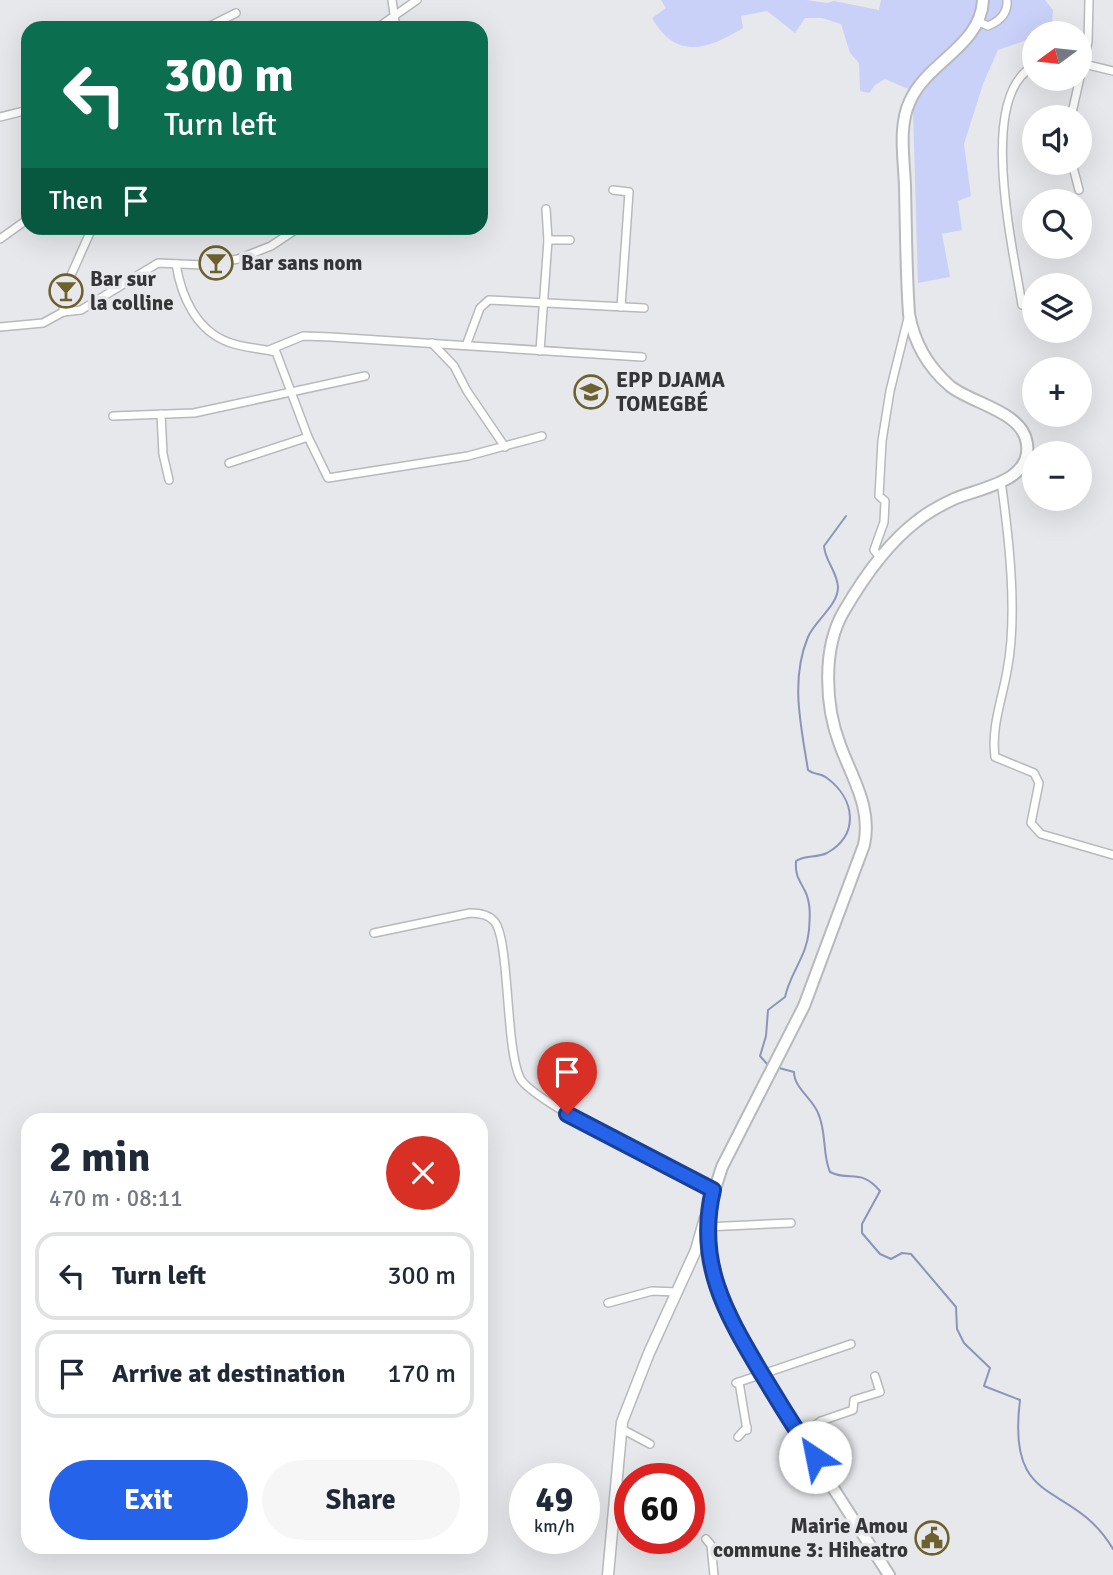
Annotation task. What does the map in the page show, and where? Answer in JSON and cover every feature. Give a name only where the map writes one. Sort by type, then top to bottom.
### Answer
[{"type":"main road","points":[[888,1575],[761,1373],[721,1300],[711,1265],[706,1227],[712,1195],[758,1092],[803,1006],[864,845],[868,820],[834,724],[830,660],[845,610],[881,559],[924,516],[952,500],[1001,481],[1022,468],[1026,458],[1027,444],[1023,431],[1005,416],[951,387],[937,374],[915,338],[909,314],[904,145],[907,108],[927,77],[979,22],[983,0]]},
{"type":"street","points":[[392,0],[395,21]]},
{"type":"street","points":[[386,21],[418,0]]},
{"type":"street","points":[[979,22],[988,26],[1000,19],[1007,10],[1007,0]]},
{"type":"street","points":[[1088,0],[1088,21]]},
{"type":"street","points":[[220,21],[236,13]]},
{"type":"street","points":[[1092,66],[1113,71]]},
{"type":"street","points":[[1022,73],[1014,85],[1004,144],[1005,197],[1022,305]]},
{"type":"street","points":[[0,117],[21,112]]},
{"type":"street","points":[[613,190],[629,192],[621,307]]},
{"type":"street","points":[[540,351],[548,240],[546,209]]},
{"type":"street","points":[[0,239],[21,224]]},
{"type":"street","points":[[63,312],[64,291],[89,235]]},
{"type":"street","points":[[0,327],[43,323],[63,312],[81,310],[158,263],[210,264],[238,260],[271,246],[288,235]]},
{"type":"street","points":[[548,240],[570,240]]},
{"type":"street","points":[[176,264],[181,292],[207,328],[230,344],[276,352],[283,363],[308,437],[328,478],[505,447],[542,436]]},
{"type":"street","points":[[467,343],[480,308],[489,300],[644,308]]},
{"type":"street","points":[[881,559],[874,550],[884,522],[879,460],[890,391],[909,314]]},
{"type":"street","points":[[269,350],[303,336],[454,346],[467,343],[540,351],[642,357]]},
{"type":"street","points":[[432,343],[454,366],[467,391],[505,447]]},
{"type":"street","points":[[113,416],[194,413],[365,376]]},
{"type":"street","points":[[161,414],[163,454],[169,480]]},
{"type":"street","points":[[229,463],[308,437]]},
{"type":"street","points":[[1001,481],[1011,587],[1007,671],[999,696],[995,757],[1034,773],[1040,783],[1031,823],[1041,834],[1113,855]]},
{"type":"street","points":[[374,933],[470,913],[483,914],[494,921],[501,940],[513,1048],[520,1079],[549,1104],[712,1195],[699,1243],[620,1429],[608,1575]]},
{"type":"street","points":[[706,1227],[791,1223]]},
{"type":"street","points":[[608,1303],[652,1291],[676,1292]]},
{"type":"street","points":[[738,1437],[747,1428],[738,1382],[852,1345]]},
{"type":"street","points":[[800,1436],[821,1420],[853,1410],[854,1400],[880,1391],[875,1376]]},
{"type":"street","points":[[620,1429],[650,1444]]},
{"type":"street","points":[[706,1539],[711,1545],[714,1575]]},
{"type":"shaded area","points":[[661,0],[834,1],[879,10],[881,0],[1045,0],[1053,10],[1052,21],[1022,21],[1022,42],[998,50],[983,84],[964,144],[971,196],[958,201],[962,230],[942,234],[950,277],[918,283],[913,111],[908,89],[885,79],[869,93],[860,91],[859,63],[850,53],[841,24],[822,18],[805,18],[795,33],[767,11],[741,16],[743,28],[717,42],[693,47],[671,40],[652,18],[666,8]]},
{"type":"waterway","points":[[768,1065],[760,1056],[766,1036],[768,1010],[785,997],[808,939],[808,900],[797,874],[796,861],[827,853],[838,845],[849,826],[848,806],[836,786],[822,775],[808,770],[798,686],[799,670],[808,637],[837,594],[837,581],[824,546],[846,516]]},
{"type":"waterway","points":[[779,1068],[794,1072],[797,1083],[818,1113],[830,1172],[867,1180],[880,1191],[862,1224],[862,1233],[880,1254],[891,1259],[902,1253],[911,1254],[956,1307],[957,1329],[964,1343],[990,1368],[984,1386],[1020,1400],[1018,1436],[1023,1461],[1032,1478],[1079,1512],[1096,1527],[1113,1549]]},
{"type":"place","name":"Bar sans nom","points":[[216,263]]},
{"type":"place","name":"Bar sur la colline","points":[[66,291]]},
{"type":"place","name":"EPP DJAMA TOMEGBÉ","points":[[591,392]]},
{"type":"place","name":"Mairie Amou commune 3: Hiheatro","points":[[932,1538]]},
{"type":"route","points":[[567,1114],[713,1190],[706,1231],[713,1276],[721,1300],[761,1373],[815,1457]]}]
